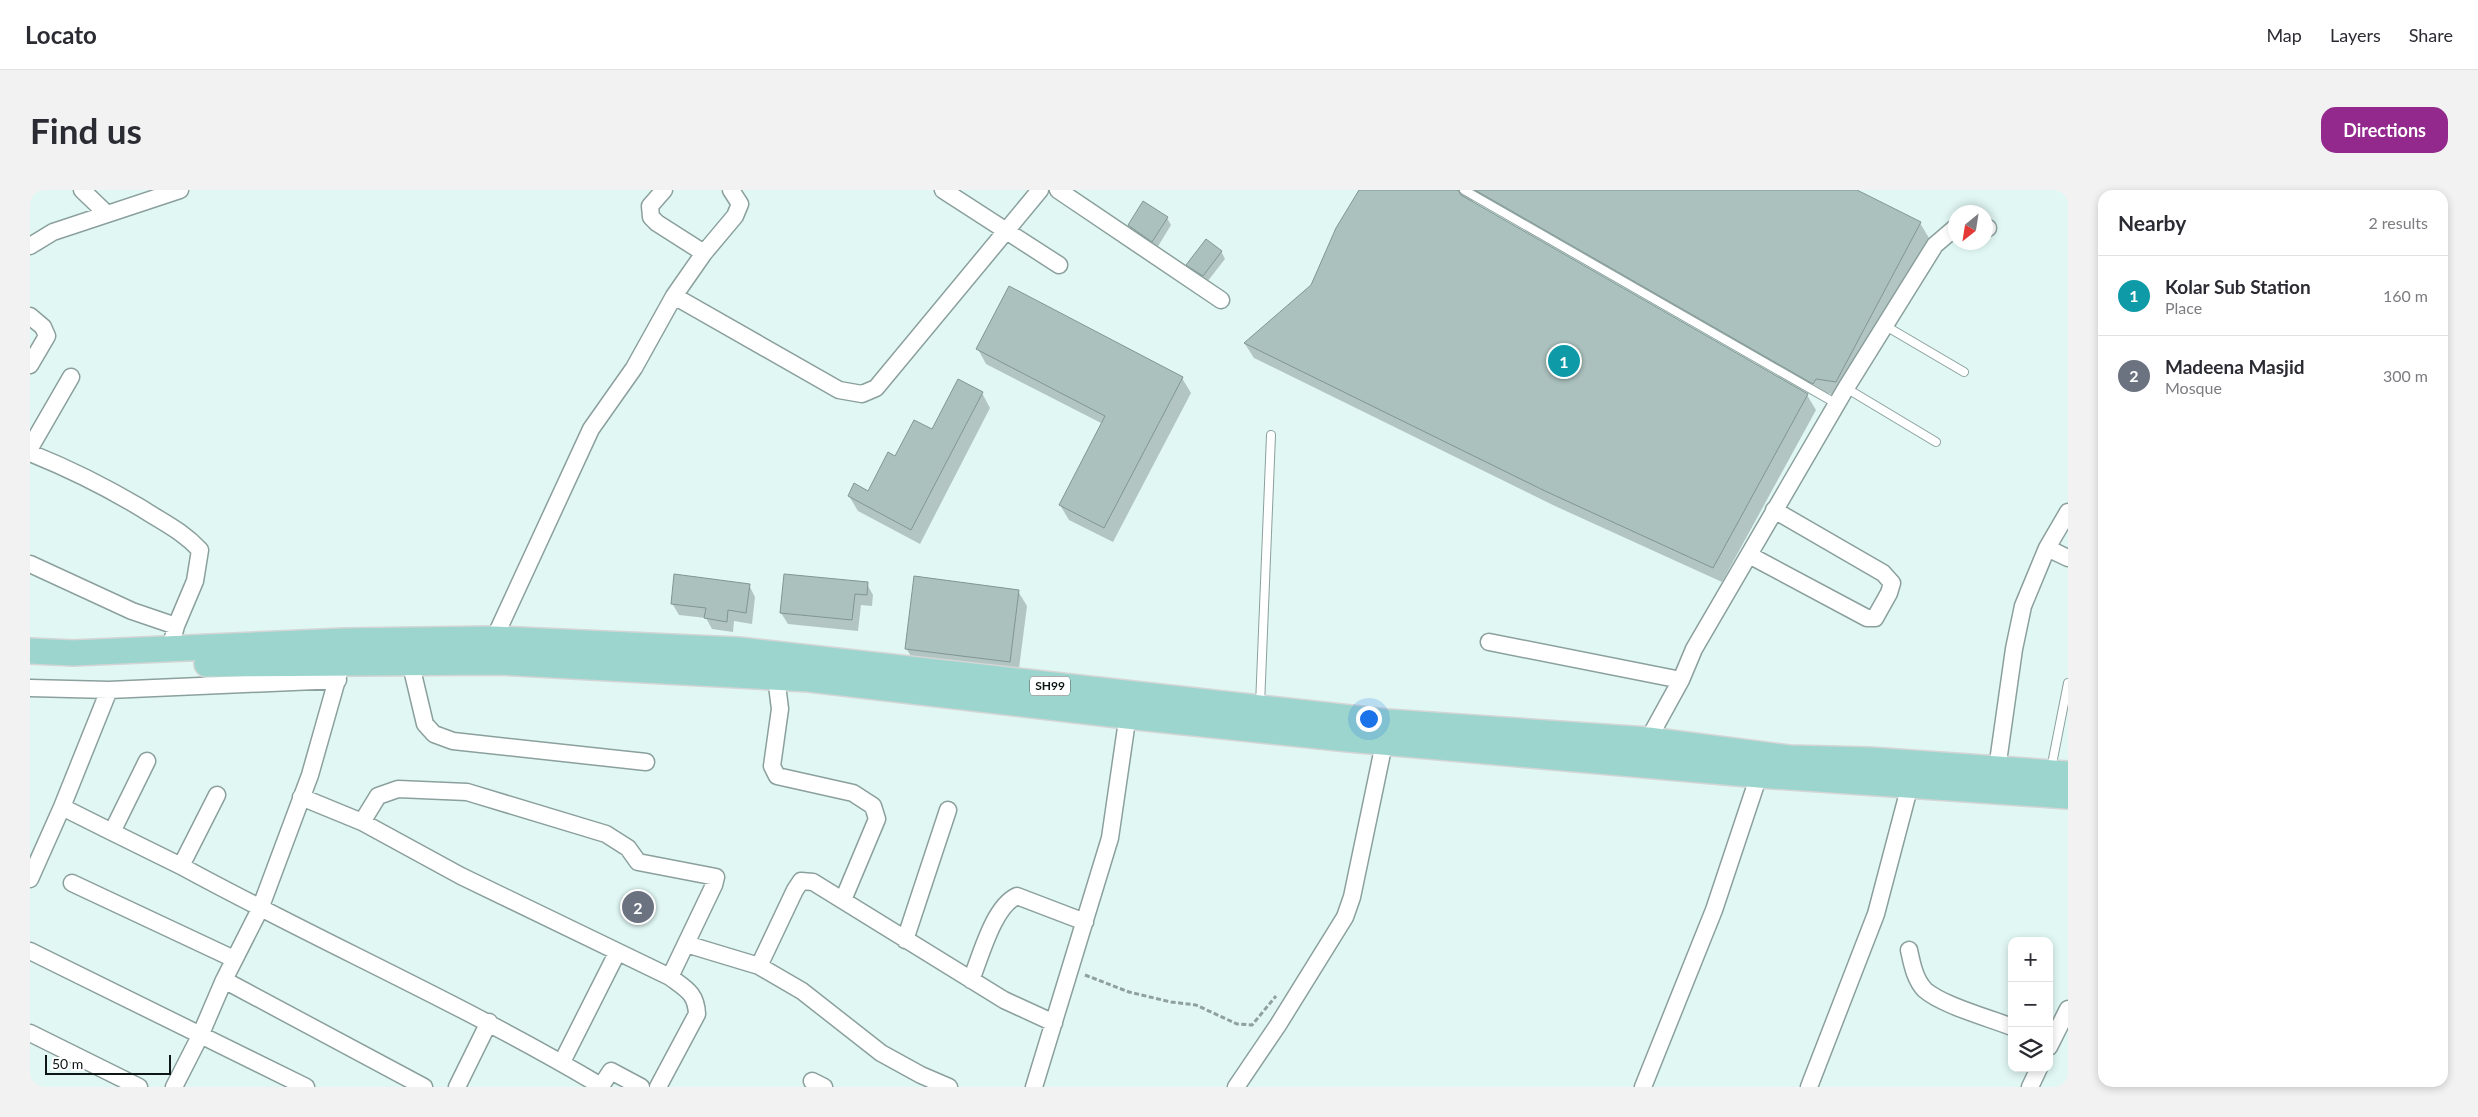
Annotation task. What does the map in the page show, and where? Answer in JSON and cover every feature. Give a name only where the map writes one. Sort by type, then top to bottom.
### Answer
[{"type":"main road","name":"SH99","points":[[30,650],[74,653],[173,637],[342,661],[494,639],[738,650],[1129,706],[1260,709],[1386,732],[1648,740],[1789,758],[1869,760],[2059,774]]},
{"type":"main road","name":"SH99","points":[[30,667],[342,661],[500,662],[809,679],[1129,706],[1386,732],[1642,764],[1759,775],[2068,796]]},
{"type":"street","points":[[82,190],[107,214]]},
{"type":"street","points":[[30,246],[53,232],[107,214],[147,195],[180,190]]},
{"type":"street","points":[[664,190],[650,206],[651,216],[657,223],[704,253]]},
{"type":"street","points":[[494,639],[591,429],[634,368],[674,296],[704,253],[735,216],[740,204],[732,190]]},
{"type":"street","points":[[943,190],[1059,265]]},
{"type":"street","points":[[674,296],[839,390],[862,394],[876,388],[1040,190]]},
{"type":"street","points":[[1058,190],[1221,300]]},
{"type":"street","points":[[1642,764],[1648,740],[1681,680],[1694,649],[1774,510],[1884,325],[1935,245],[1948,233]]},
{"type":"street","points":[[30,316],[43,328],[47,336],[30,366]]},
{"type":"street","points":[[30,448],[71,377]]},
{"type":"street","points":[[30,453],[76,471],[106,487],[184,533],[200,550],[195,581],[173,637],[132,611],[30,564]]},
{"type":"street","points":[[1749,555],[1867,618],[1875,618],[1892,582],[1883,573],[1774,510]]},
{"type":"street","points":[[1996,769],[2014,649],[2023,606],[2047,548],[2068,512]]},
{"type":"street","points":[[2047,548],[2068,558]]},
{"type":"street","points":[[1489,642],[1681,680]]},
{"type":"street","points":[[30,688],[109,690],[342,661],[301,797],[260,909],[234,959],[200,1036],[174,1087]]},
{"type":"street","points":[[410,661],[425,724],[434,734],[453,741],[646,762]]},
{"type":"street","points":[[776,677],[780,709],[772,766],[778,776],[853,793],[873,806],[877,819],[843,900]]},
{"type":"street","points":[[30,879],[62,808],[109,690]]},
{"type":"street","points":[[1034,1087],[1110,838],[1129,706]]},
{"type":"street","points":[[1236,1087],[1345,917],[1352,897],[1386,732]]},
{"type":"street","points":[[112,832],[147,760]]},
{"type":"street","points":[[1643,1087],[1714,910],[1759,775]]},
{"type":"street","points":[[1809,1087],[1876,914],[1910,785]]},
{"type":"street","points":[[362,822],[378,796],[398,789],[467,792],[606,834],[628,848],[638,862],[716,877],[714,885],[670,977]]},
{"type":"street","points":[[181,866],[217,795]]},
{"type":"street","points":[[301,797],[362,822],[461,876],[670,977],[689,991],[696,1001],[697,1014],[658,1087]]},
{"type":"street","points":[[62,808],[181,866],[260,909],[489,1022],[601,1086],[611,1071],[641,1087]]},
{"type":"street","points":[[905,940],[948,810]]},
{"type":"street","points":[[760,966],[801,881],[812,882],[1004,1000],[1054,1023]]},
{"type":"street","points":[[72,883],[234,959]]},
{"type":"street","points":[[971,980],[998,915],[1010,899],[1017,896],[1085,922]]},
{"type":"street","points":[[686,944],[760,966],[802,991],[881,1053],[921,1075],[949,1087]]},
{"type":"street","points":[[1909,950],[1915,975],[1925,990],[1941,1000],[2008,1025]]},
{"type":"street","points":[[30,952],[306,1087]]},
{"type":"street","points":[[562,1062],[617,953]]},
{"type":"street","points":[[224,980],[424,1087]]},
{"type":"street","points":[[2053,1039],[2067,1015]]},
{"type":"street","points":[[457,1087],[489,1022]]},
{"type":"street","points":[[30,1033],[139,1087]]},
{"type":"street","points":[[2032,1086],[2037,1072]]},
{"type":"lane","points":[[1464,190],[1837,404]]},
{"type":"lane","points":[[1884,325],[1964,372]]},
{"type":"lane","points":[[1846,388],[1936,442]]},
{"type":"lane","points":[[1260,709],[1271,435]]},
{"type":"lane","points":[[2059,774],[2068,683]]},
{"type":"path","points":[[1070,969],[1129,992],[1171,1002],[1196,1005],[1237,1024],[1252,1025],[1277,995],[1285,995],[1294,999]]},
{"type":"building","points":[[1359,190],[1458,190],[1461,195],[1808,394],[1713,568],[1545,491],[1244,343],[1311,285],[1336,228]]},
{"type":"building","points":[[1475,190],[1857,190],[1921,222],[1836,382],[1816,379],[1813,384]]},
{"type":"building","points":[[1143,201],[1168,217],[1152,242],[1128,225]]},
{"type":"building","points":[[1206,239],[1222,251],[1203,276],[1186,265]]},
{"type":"building","points":[[1009,286],[1183,377],[1104,528],[1059,505],[1105,416],[976,349]]},
{"type":"building","points":[[958,379],[983,392],[911,530],[848,496],[854,483],[868,491],[888,452],[895,456],[914,420],[932,429]]},
{"type":"building","points":[[674,574],[750,584],[746,613],[728,610],[727,622],[704,618],[706,608],[671,604]]},
{"type":"building","points":[[784,574],[868,582],[867,595],[855,594],[852,620],[780,613]]},
{"type":"building","points":[[914,576],[1019,590],[1010,662],[905,649]]},
{"type":"place","name":"Kolar Sub Station","points":[[1564,361]]},
{"type":"place","name":"Madeena Masjid","points":[[638,907]]}]
